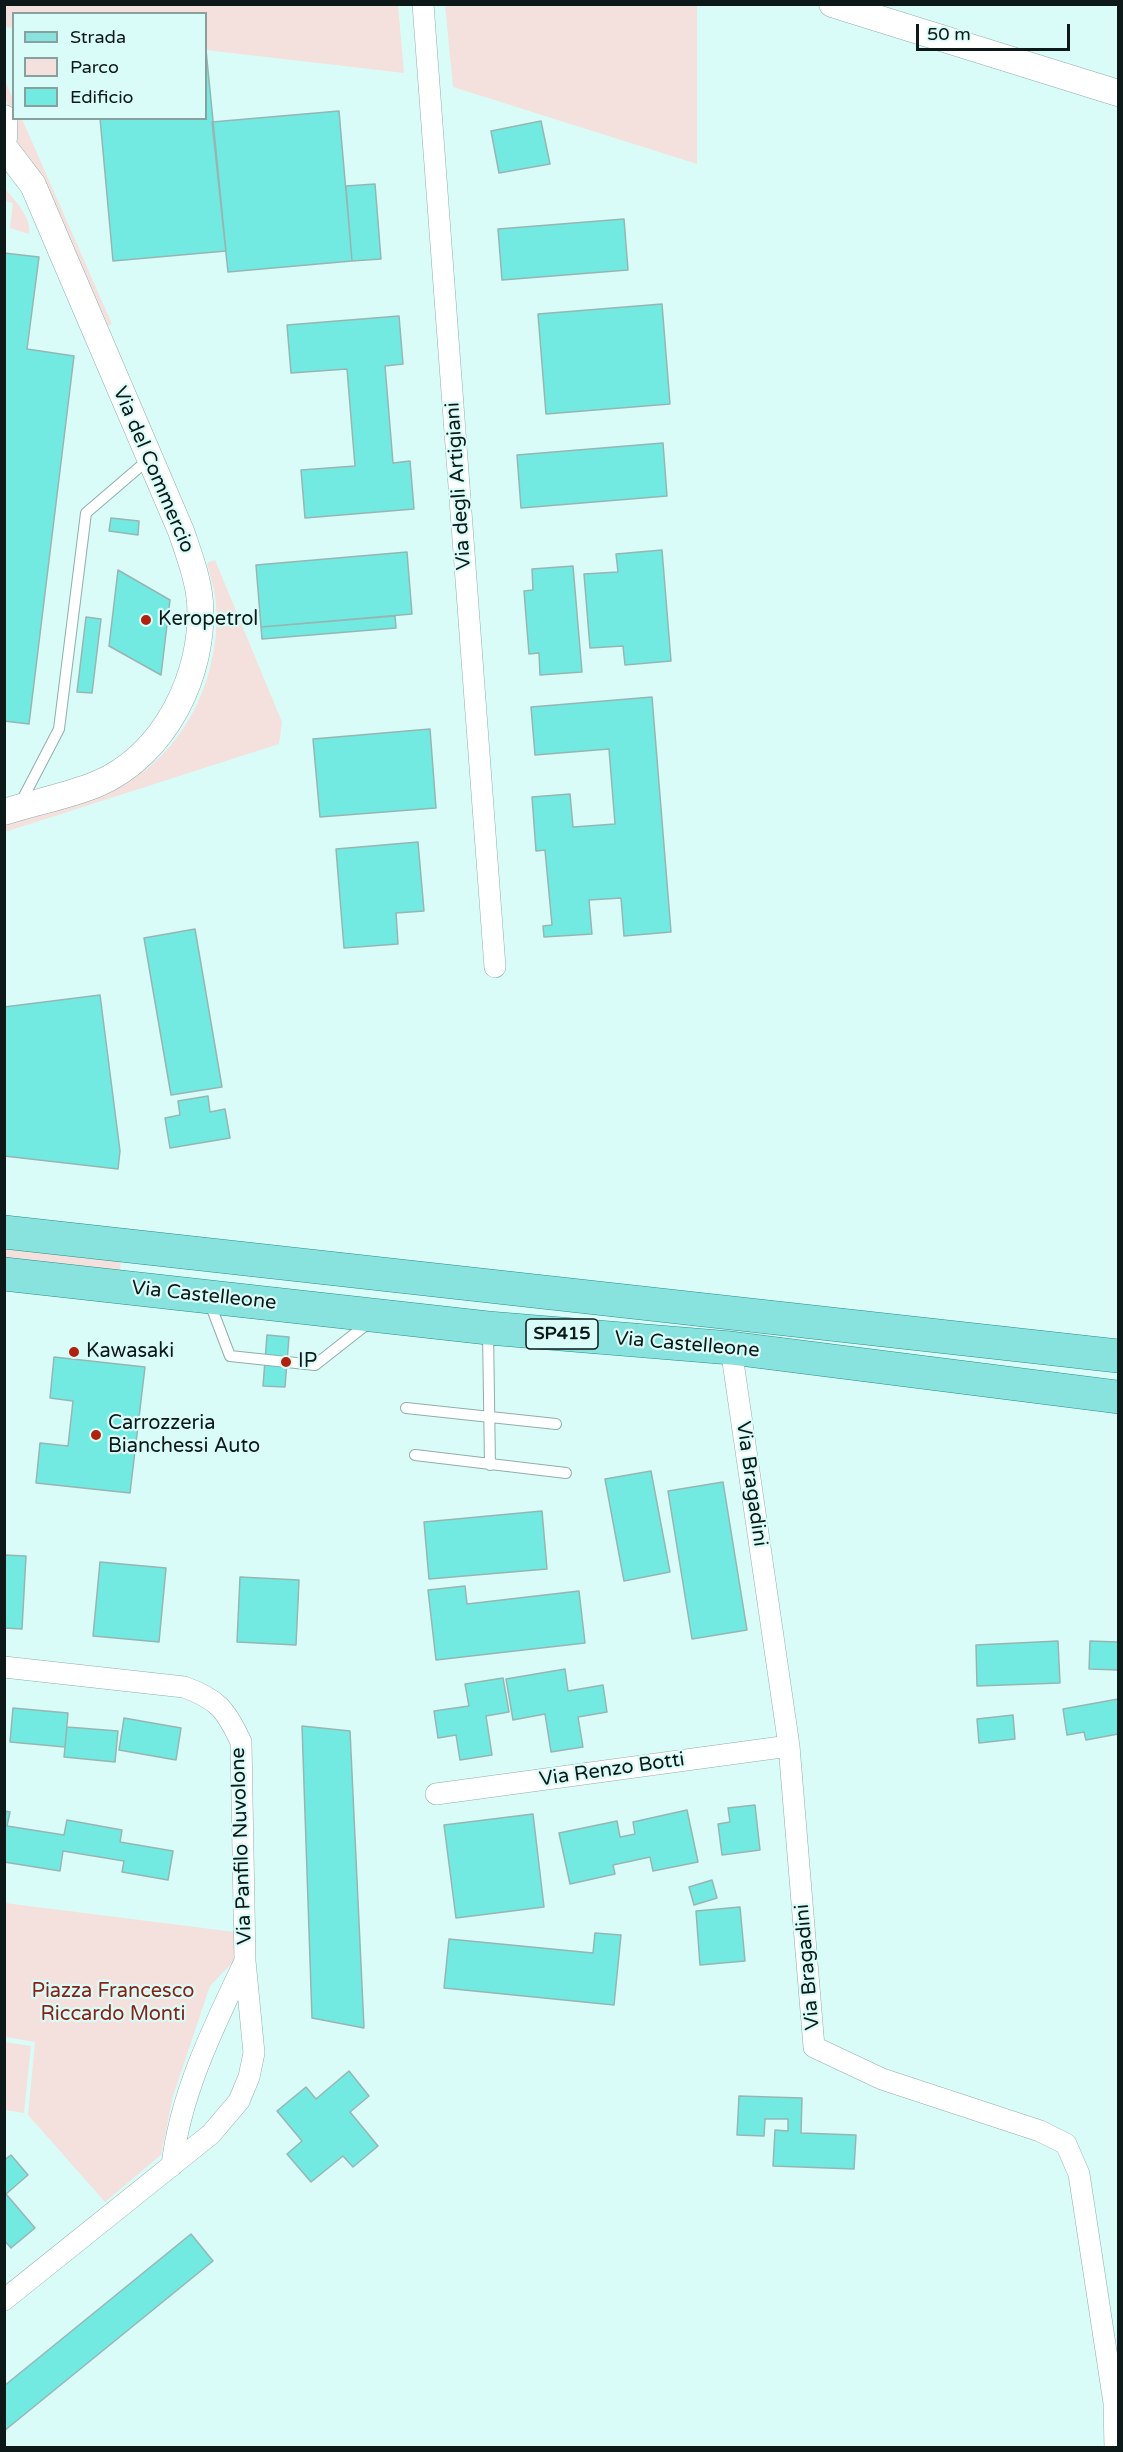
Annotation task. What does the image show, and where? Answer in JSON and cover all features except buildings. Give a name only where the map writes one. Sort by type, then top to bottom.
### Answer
[{"type":"main road","name":"Via Castelleone","points":[[4,1232],[1119,1356]]},
{"type":"main road","name":"Via Castelleone","points":[[4,1274],[488,1328],[731,1348],[1119,1397]]},
{"type":"street","name":"Via degli Artigiani","points":[[423,4],[495,967]]},
{"type":"street","points":[[832,4],[1119,93]]},
{"type":"street","points":[[4,118],[4,138]]},
{"type":"street","points":[[4,147],[27,175],[44,212]]},
{"type":"street","points":[[4,171],[27,189],[44,212]]},
{"type":"street","name":"Via del Commercio","points":[[11,810],[98,784],[152,743],[171,717],[184,692],[199,638],[200,603],[194,570],[182,531],[44,212]]},
{"type":"street","name":"Via Bragadini","points":[[731,1348],[789,1746],[814,2047],[882,2079],[1040,2131],[1066,2144],[1079,2174],[1114,2403],[1115,2448]]},
{"type":"street","name":"Via Panfilo Nuvolone","points":[[4,1667],[184,1687],[209,1695],[228,1714],[240,1742],[245,1961],[254,2053],[249,2078],[239,2101],[211,2134],[4,2300]]},
{"type":"street","name":"Via Renzo Botti","points":[[435,1794],[789,1746]]},
{"type":"street","name":"Via Panfilo Nuvolone","points":[[172,2166],[183,2106],[225,2003],[245,1961]]},
{"type":"street","points":[[183,2106],[187,2121],[193,2128],[211,2134]]},
{"type":"lane","points":[[11,810],[59,729],[86,513],[149,459]]},
{"type":"lane","points":[[207,1296],[230,1356],[241,1358],[315,1365],[379,1315]]},
{"type":"lane","points":[[488,1328],[490,1465]]},
{"type":"lane","points":[[406,1408],[556,1424]]},
{"type":"lane","points":[[416,1455],[566,1473]]},
{"type":"green space","points":[[5,5],[398,5],[404,73],[207,50],[207,12],[12,12],[12,28],[5,27]]},
{"type":"green space","points":[[445,5],[697,5],[697,164],[453,87]]},
{"type":"green space","points":[[4,78],[12,97],[12,117],[11,110],[5,98]]},
{"type":"green space","points":[[12,120],[22,120],[112,324],[108,326],[42,175],[16,147]]},
{"type":"green space","points":[[5,189],[26,216],[29,234],[10,228],[13,203],[5,201]]},
{"type":"green space","points":[[215,560],[282,722],[279,744],[5,832],[4,825],[110,792],[135,778],[158,759],[176,738],[192,714],[204,688],[212,661],[216,633],[216,604],[207,563]]},
{"type":"green space","points":[[5,1249],[121,1262],[120,1271],[5,1259]]},
{"type":"green space","name":"Piazza Francesco Riccardo Monti","points":[[5,1903],[235,1932],[236,1959],[210,1986],[173,2096],[161,2155],[105,2202],[28,2115],[35,2042],[5,2037]]},
{"type":"green space","points":[[4,2042],[31,2046],[24,2113],[5,2110]]},
{"type":"place","name":"Keropetrol","points":[[146,620]]},
{"type":"place","name":"Kawasaki","points":[[74,1352]]},
{"type":"place","name":"IP","points":[[286,1362]]},
{"type":"place","name":"Carrozzeria Bianchessi Auto","points":[[96,1435]]}]
